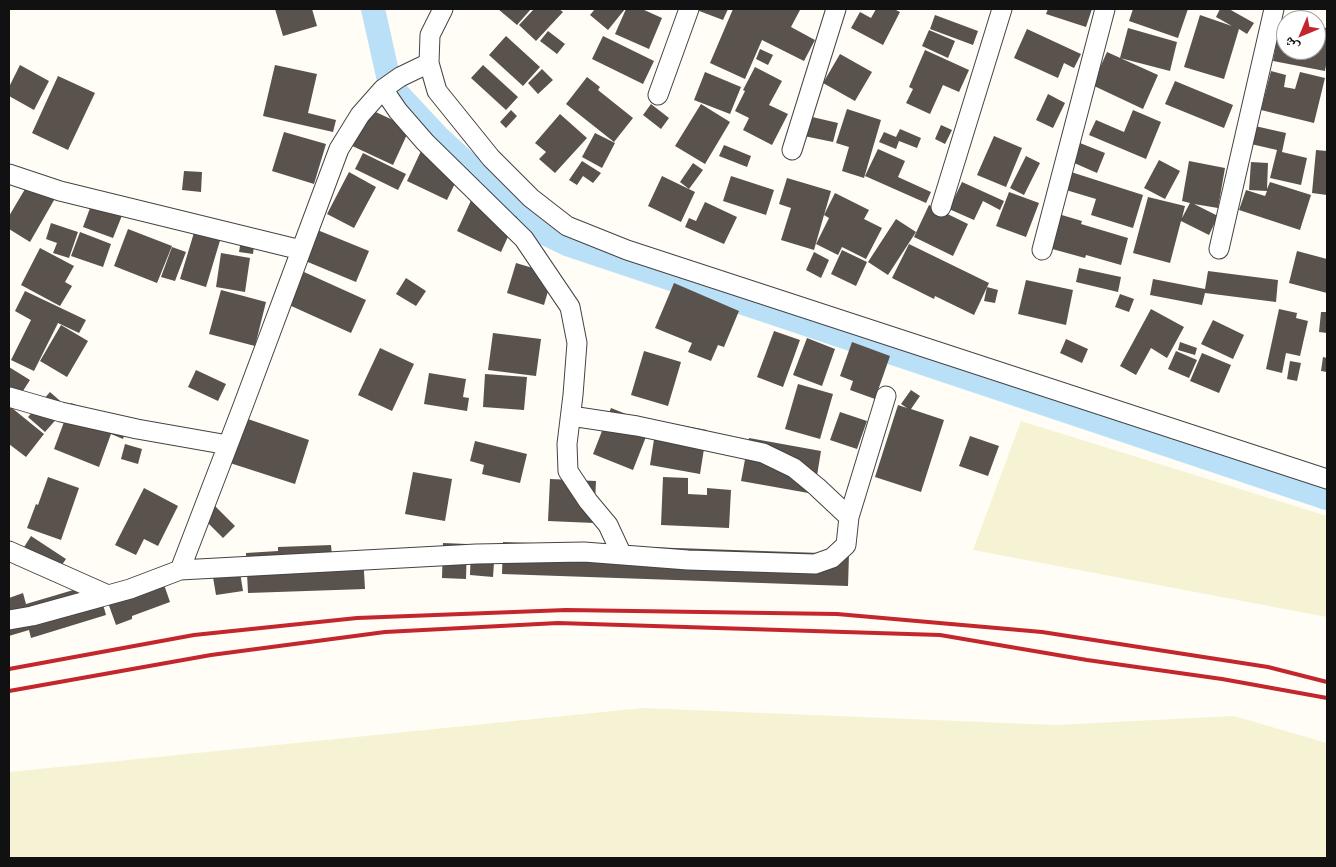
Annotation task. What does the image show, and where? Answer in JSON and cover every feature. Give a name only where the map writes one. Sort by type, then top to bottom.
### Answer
[{"type":"street","points":[[443,9],[430,35],[429,63],[437,91],[491,158],[531,198],[567,226],[636,253],[1327,479]]},
{"type":"street","points":[[658,95],[689,9]]},
{"type":"street","points":[[792,150],[836,9]]},
{"type":"street","points":[[941,207],[1002,9]]},
{"type":"street","points":[[1042,250],[1105,9]]},
{"type":"street","points":[[1219,248],[1274,9]]},
{"type":"street","points":[[180,570],[339,149],[360,115],[384,89],[400,77],[429,63]]},
{"type":"street","points":[[384,89],[398,110],[425,142],[524,239],[570,307],[577,343],[567,444],[568,471],[588,501],[608,525],[622,555]]},
{"type":"street","points":[[9,174],[60,191],[301,250]]},
{"type":"street","points":[[9,620],[32,616],[130,589],[180,570],[476,554],[584,552],[688,560],[815,564],[832,558],[846,545],[849,517],[886,396]]},
{"type":"street","points":[[9,397],[61,412],[228,445]]},
{"type":"street","points":[[571,416],[638,426],[763,452],[794,468],[817,486],[849,517]]},
{"type":"street","points":[[9,551],[108,595]]},
{"type":"shaded area","points":[[1021,421],[1327,516],[1327,617],[973,550]]},
{"type":"shaded area","points":[[643,708],[1055,725],[1234,716],[1327,743],[1327,858],[9,858],[9,772]]},
{"type":"building","points":[[275,9],[312,9],[317,26],[283,36]]},
{"type":"building","points":[[498,9],[531,9],[517,25]]},
{"type":"building","points":[[534,9],[559,9],[563,12],[536,41],[519,25]]},
{"type":"building","points":[[595,9],[625,9],[608,30],[590,15]]},
{"type":"building","points":[[626,9],[642,9],[662,18],[649,49],[615,34]]},
{"type":"building","points":[[694,9],[728,9],[723,20]]},
{"type":"building","points":[[733,9],[800,10],[791,27],[815,40],[804,61],[762,40],[745,79],[710,63]]},
{"type":"building","points":[[876,9],[894,9],[900,12],[883,45],[851,28],[860,12],[871,18]]},
{"type":"building","points":[[1048,9],[1092,9],[1086,27],[1046,14]]},
{"type":"building","points":[[1133,9],[1188,9],[1178,38],[1129,21]]},
{"type":"building","points":[[1220,9],[1229,9],[1254,23],[1247,34],[1239,29],[1224,79],[1184,67],[1200,15],[1232,26],[1216,17]]},
{"type":"building","points":[[935,15],[978,31],[973,45],[930,29]]},
{"type":"building","points":[[1128,28],[1177,42],[1170,71],[1120,58]]},
{"type":"building","points":[[1327,28],[1327,60],[1325,71],[1273,61],[1276,45],[1276,60],[1326,60]]},
{"type":"building","points":[[1027,29],[1081,54],[1074,68],[1064,63],[1058,78],[1014,58]]},
{"type":"building","points":[[929,30],[955,41],[948,58],[922,46]]},
{"type":"building","points":[[548,31],[565,44],[557,54],[540,41]]},
{"type":"building","points":[[506,36],[540,67],[523,86],[489,55]]},
{"type":"building","points":[[603,36],[654,61],[643,84],[592,59]]},
{"type":"building","points":[[760,49],[773,55],[768,65],[756,59]]},
{"type":"building","points":[[925,50],[969,70],[959,92],[943,85],[930,114],[906,103],[913,89],[909,87]]},
{"type":"building","points":[[1107,52],[1158,75],[1143,109],[1092,85]]},
{"type":"building","points":[[840,54],[872,72],[855,101],[823,83]]},
{"type":"building","points":[[20,65],[49,81],[34,110],[9,96],[9,87]]},
{"type":"building","points":[[275,65],[317,74],[308,113],[336,120],[333,132],[263,116]]},
{"type":"building","points":[[483,65],[518,97],[506,110],[471,78]]},
{"type":"building","points":[[755,67],[782,81],[769,105],[788,114],[772,145],[743,130],[749,118],[735,111]]},
{"type":"building","points":[[542,69],[553,80],[538,94],[528,83]]},
{"type":"building","points":[[1271,71],[1286,75],[1284,87],[1295,89],[1300,72],[1325,78],[1314,123],[1261,110]]},
{"type":"building","points":[[705,72],[741,87],[730,114],[694,100]]},
{"type":"building","points":[[58,76],[95,93],[68,150],[32,133]]},
{"type":"building","points":[[587,77],[600,87],[598,90],[633,118],[614,142],[566,104]]},
{"type":"building","points":[[1175,81],[1233,105],[1224,128],[1165,104]]},
{"type":"building","points":[[1048,94],[1065,103],[1053,128],[1036,120]]},
{"type":"building","points":[[651,104],[669,118],[661,129],[643,115]]},
{"type":"building","points":[[701,104],[730,122],[705,164],[675,146]]},
{"type":"building","points":[[365,107],[410,128],[393,165],[348,144]]},
{"type":"building","points":[[847,109],[881,120],[864,178],[842,171],[849,147],[836,143]]},
{"type":"building","points":[[511,110],[517,116],[506,128],[500,122]]},
{"type":"building","points":[[1133,110],[1161,122],[1146,159],[1089,135],[1096,120],[1124,132]]},
{"type":"building","points":[[560,114],[587,138],[555,173],[539,159],[546,152],[535,143]]},
{"type":"building","points":[[808,116],[838,123],[833,142],[804,136]]},
{"type":"building","points":[[941,125],[952,130],[945,144],[935,139]]},
{"type":"building","points":[[1255,126],[1286,133],[1282,152],[1307,158],[1301,185],[1270,178],[1277,150],[1251,144]]},
{"type":"building","points":[[900,129],[921,138],[917,148],[899,141],[896,149],[879,142],[884,132],[896,137]]},
{"type":"building","points":[[284,132],[326,144],[314,184],[272,171]]},
{"type":"building","points":[[595,133],[615,143],[602,168],[582,157]]},
{"type":"building","points":[[994,136],[1022,148],[1006,187],[977,175]]},
{"type":"building","points":[[1080,143],[1105,153],[1097,173],[1072,162]]},
{"type":"building","points":[[724,145],[751,156],[747,167],[719,156]]},
{"type":"building","points":[[878,149],[905,161],[898,177],[931,192],[926,203],[865,176]]},
{"type":"building","points":[[1316,150],[1327,151],[1327,195],[1312,193]]},
{"type":"building","points":[[421,151],[461,171],[447,200],[407,181]]},
{"type":"building","points":[[363,153],[406,174],[398,190],[355,169]]},
{"type":"building","points":[[1026,156],[1040,163],[1024,195],[1010,188]]},
{"type":"building","points":[[1159,160],[1180,171],[1165,199],[1144,188]]},
{"type":"building","points":[[582,161],[601,173],[593,183],[583,176],[577,185],[569,180]]},
{"type":"building","points":[[1189,161],[1225,168],[1218,208],[1194,204],[1218,216],[1209,235],[1181,221],[1170,263],[1133,253],[1148,197],[1185,206],[1182,218],[1190,203],[1182,201]]},
{"type":"building","points":[[1251,162],[1268,163],[1267,189],[1270,182],[1311,195],[1300,230],[1239,210],[1246,190],[1265,196],[1267,191],[1249,190]]},
{"type":"building","points":[[693,163],[703,170],[689,189],[680,182]]},
{"type":"building","points":[[184,171],[202,172],[201,192],[182,190]]},
{"type":"building","points":[[349,172],[376,187],[354,228],[327,214]]},
{"type":"building","points":[[1071,172],[1143,195],[1133,228],[1091,215],[1096,199],[1066,190]]},
{"type":"building","points":[[662,176],[695,192],[681,222],[648,206]]},
{"type":"building","points":[[731,176],[774,190],[766,215],[723,201]]},
{"type":"building","points":[[787,178],[831,191],[814,250],[781,240],[791,208],[779,204]]},
{"type":"building","points":[[31,179],[57,195],[30,242],[9,229],[9,216]]},
{"type":"building","points":[[962,182],[1004,201],[1000,210],[983,201],[974,220],[949,209]]},
{"type":"building","points":[[96,192],[127,203],[113,238],[83,227]]},
{"type":"building","points":[[1009,192],[1039,203],[1026,237],[996,226]]},
{"type":"building","points":[[835,193],[869,210],[864,219],[882,228],[866,259],[842,247],[838,255],[816,244],[829,218],[824,215]]},
{"type":"building","points":[[473,196],[517,217],[501,252],[457,231]]},
{"type":"building","points":[[705,202],[737,217],[724,244],[685,227],[689,218],[696,221]]},
{"type":"building","points":[[929,205],[968,224],[953,256],[914,237]]},
{"type":"building","points":[[1055,213],[1082,221],[1081,224],[1128,238],[1121,265],[1086,255],[1085,258],[1045,247]]},
{"type":"building","points":[[896,219],[916,232],[888,275],[868,262]]},
{"type":"building","points":[[51,223],[78,232],[69,258],[53,253],[57,243],[46,239]]},
{"type":"building","points":[[196,226],[222,234],[206,287],[180,279]]},
{"type":"building","points":[[243,228],[256,230],[253,254],[239,252]]},
{"type":"building","points":[[128,229],[172,246],[157,283],[114,266]]},
{"type":"building","points":[[315,229],[369,251],[356,282],[303,260]]},
{"type":"building","points":[[80,232],[111,244],[103,267],[71,256]]},
{"type":"building","points":[[909,244],[989,283],[974,315],[935,296],[934,299],[892,278]]},
{"type":"building","points":[[172,247],[186,252],[175,281],[161,277]]},
{"type":"building","points":[[40,248],[74,266],[65,282],[72,286],[60,306],[21,285]]},
{"type":"building","points":[[842,250],[867,262],[856,286],[831,274]]},
{"type":"building","points":[[1297,251],[1327,259],[1327,293],[1289,283]]},
{"type":"building","points":[[814,252],[829,260],[821,278],[806,270]]},
{"type":"building","points":[[221,253],[250,258],[245,292],[216,287]]},
{"type":"building","points":[[516,263],[553,274],[544,305],[507,293]]},
{"type":"building","points":[[1079,268],[1121,277],[1118,292],[1076,282]]},
{"type":"building","points":[[1208,271],[1278,280],[1276,302],[1205,293],[1202,305],[1150,295],[1153,279],[1205,289]]},
{"type":"building","points":[[304,272],[366,300],[351,333],[289,305]]},
{"type":"building","points":[[406,278],[426,291],[416,306],[396,294]]},
{"type":"building","points":[[1026,280],[1073,290],[1066,325],[1018,314]]},
{"type":"building","points":[[674,283],[739,311],[724,347],[718,345],[711,361],[688,352],[692,343],[655,328]]},
{"type":"building","points":[[987,287],[998,290],[995,303],[984,301]]},
{"type":"building","points":[[221,290],[266,302],[255,346],[209,334]]},
{"type":"building","points":[[25,291],[86,320],[79,333],[58,323],[34,371],[11,360],[31,320],[15,311]]},
{"type":"building","points":[[1120,294],[1134,299],[1129,312],[1115,307]]},
{"type":"building","points":[[1151,309],[1184,327],[1167,358],[1151,348],[1136,375],[1120,366]]},
{"type":"building","points":[[1279,309],[1297,313],[1296,318],[1308,321],[1300,356],[1286,353],[1282,373],[1266,369]]},
{"type":"building","points":[[1321,312],[1327,312],[1327,333],[1319,332]]},
{"type":"building","points":[[1213,320],[1244,335],[1233,359],[1201,344]]},
{"type":"building","points":[[61,325],[88,341],[67,377],[40,361]]},
{"type":"building","points":[[774,331],[800,340],[783,387],[757,377]]},
{"type":"building","points":[[493,333],[541,339],[536,376],[488,370]]},
{"type":"building","points":[[807,338],[835,349],[822,386],[793,375]]},
{"type":"building","points":[[1066,339],[1088,349],[1082,363],[1060,353]]},
{"type":"building","points":[[852,342],[890,356],[875,399],[850,390],[853,381],[840,376]]},
{"type":"building","points":[[1180,342],[1197,348],[1195,355],[1178,350]]},
{"type":"building","points":[[380,348],[414,364],[392,411],[358,395]]},
{"type":"building","points":[[644,351],[681,362],[668,406],[631,395]]},
{"type":"building","points":[[1176,351],[1197,360],[1189,378],[1168,369]]},
{"type":"building","points":[[1202,353],[1231,365],[1219,393],[1190,381]]},
{"type":"building","points":[[1323,357],[1327,358],[1327,372],[1321,371]]},
{"type":"building","points":[[1290,361],[1301,363],[1297,381],[1287,379]]},
{"type":"building","points":[[9,367],[30,380],[12,408],[44,434],[26,457],[9,444]]},
{"type":"building","points":[[196,370],[226,384],[218,401],[188,387]]},
{"type":"building","points":[[429,373],[466,379],[463,397],[469,398],[467,411],[424,404]]},
{"type":"building","points":[[485,374],[527,377],[524,410],[483,407]]},
{"type":"building","points":[[798,384],[833,394],[820,439],[785,429]]},
{"type":"building","points":[[911,390],[920,396],[911,409],[944,420],[921,492],[875,477],[898,405],[907,408],[901,404]]},
{"type":"building","points":[[50,392],[67,407],[45,432],[28,417]]},
{"type":"building","points":[[71,403],[128,425],[123,439],[111,434],[99,467],[54,449]]},
{"type":"building","points":[[611,408],[651,424],[633,470],[593,454]]},
{"type":"building","points":[[840,412],[867,421],[857,449],[830,440]]},
{"type":"building","points":[[245,418],[309,440],[295,484],[230,463]]},
{"type":"building","points":[[669,423],[707,430],[700,474],[650,465],[655,433],[667,435]]},
{"type":"building","points":[[970,436],[999,446],[988,476],[959,466]]},
{"type":"building","points":[[749,438],[821,451],[814,494],[741,481]]},
{"type":"building","points":[[475,441],[527,454],[520,483],[482,474],[484,465],[470,461]]},
{"type":"building","points":[[125,444],[142,449],[138,464],[121,459]]},
{"type":"building","points":[[413,472],[452,479],[445,521],[405,514]]},
{"type":"building","points":[[48,477],[79,488],[61,540],[27,528]]},
{"type":"building","points":[[663,477],[688,478],[688,494],[707,495],[707,488],[731,490],[729,528],[661,525]]},
{"type":"building","points":[[550,479],[596,481],[594,523],[548,521]]},
{"type":"building","points":[[144,488],[178,506],[158,546],[144,539],[136,555],[115,545]]},
{"type":"building","points":[[215,506],[235,526],[223,538],[203,518]]},
{"type":"building","points":[[31,536],[66,559],[51,581],[16,560]]},
{"type":"building","points":[[503,542],[849,554],[848,586],[502,574]]},
{"type":"building","points":[[443,543],[467,544],[466,579],[442,578]]},
{"type":"building","points":[[331,545],[332,556],[363,555],[365,589],[248,593],[246,553],[278,551],[278,547]]},
{"type":"building","points":[[471,546],[495,548],[493,577],[470,575]]},
{"type":"building","points":[[239,566],[243,591],[216,595],[212,571]]},
{"type":"building","points":[[159,570],[170,602],[132,616],[132,619],[116,625],[103,589]]},
{"type":"building","points":[[97,583],[106,615],[31,638],[29,630],[9,636],[9,598],[23,593],[26,604]]},
{"type":"waterway","points":[[373,9],[388,76],[396,92],[437,136],[542,232],[567,244],[1327,498]]},
{"type":"railway","points":[[9,669],[194,635],[357,618],[566,610],[837,614],[1042,632],[1268,667],[1327,682]]},
{"type":"railway","points":[[9,691],[211,655],[385,632],[558,623],[940,635],[1087,660],[1222,679],[1327,698]]}]
